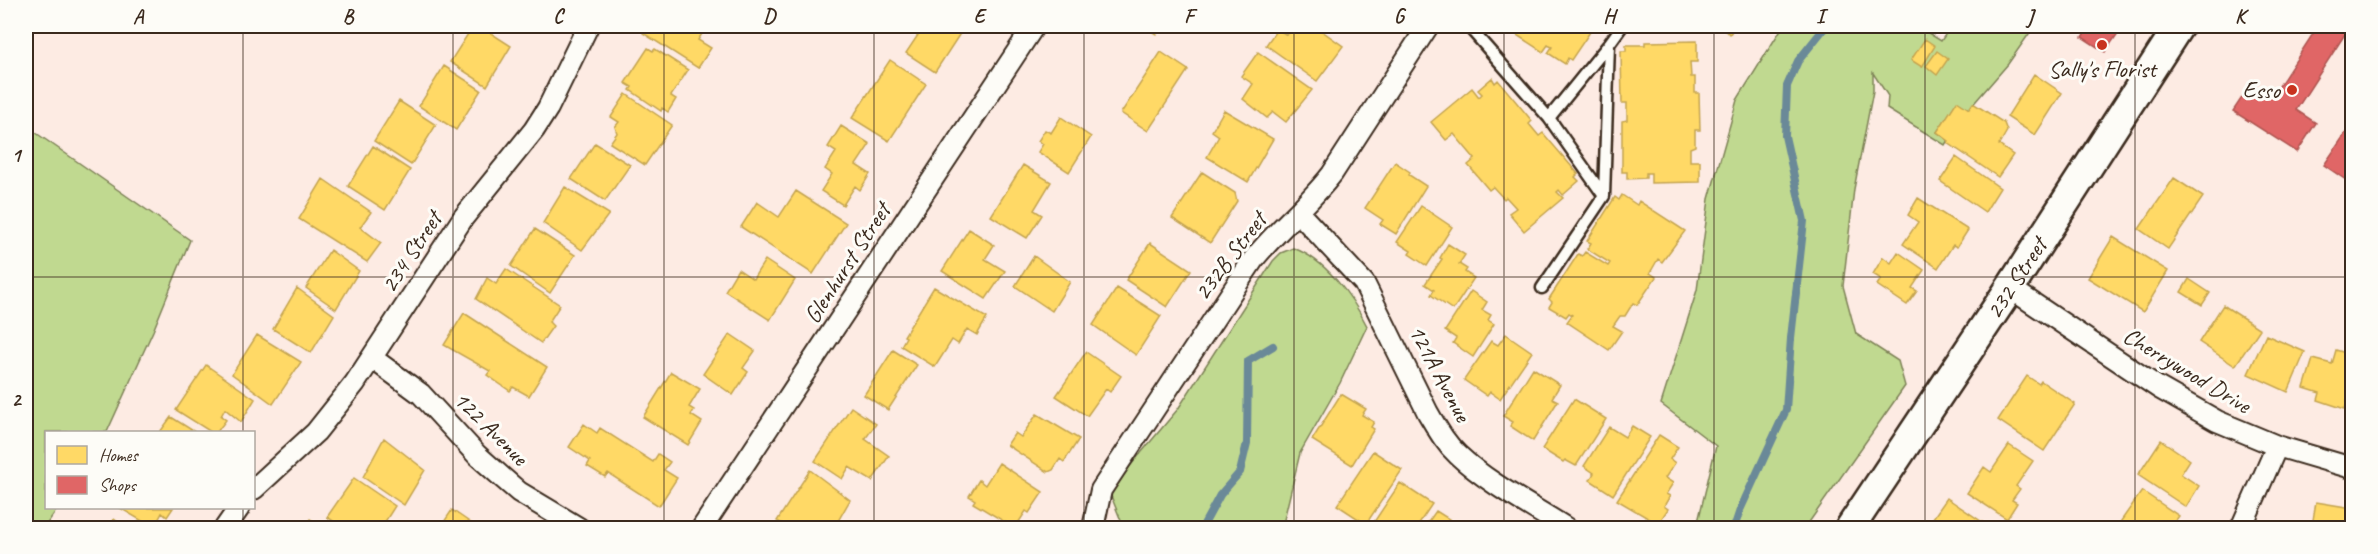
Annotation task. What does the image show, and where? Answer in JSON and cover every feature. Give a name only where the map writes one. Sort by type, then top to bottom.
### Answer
[{"type":"main road","name":"232 Street","points":[[1850,528],[2010,288],[2178,26]]},
{"type":"street","name":"234 Street","points":[[255,488],[327,420],[372,358],[463,218],[534,130],[548,108],[588,26]]},
{"type":"street","name":"Glenhurst Street","points":[[702,528],[1034,26]]},
{"type":"street","name":"232B Street","points":[[1093,528],[1101,490],[1253,260],[1270,238],[1318,192],[1332,174],[1428,26]]},
{"type":"street","name":"121A Avenue","points":[[1298,212],[1364,283],[1428,413],[1439,432],[1457,454],[1476,470],[1566,528]]},
{"type":"street","name":"Cherrywood Drive","points":[[2010,288],[2169,394],[2217,421],[2277,446],[2352,468]]},
{"type":"street","name":"122 Avenue","points":[[372,358],[421,394],[477,454],[519,492],[579,528]]},
{"type":"street","points":[[2241,528],[2277,446]]},
{"type":"street","points":[[225,528],[238,509]]},
{"type":"lane","points":[[1468,26],[1549,118],[1604,196]]},
{"type":"lane","points":[[1549,118],[1622,26]]},
{"type":"lane","points":[[1542,288],[1604,196],[1609,44]]},
{"type":"green space","points":[[1783,26],[1917,26],[1941,41],[1951,26],[2031,26],[2031,31],[2008,64],[1969,109],[1957,102],[1937,132],[1948,140],[1945,145],[1887,109],[1888,96],[1873,73],[1873,91],[1854,189],[1843,286],[1856,334],[1898,361],[1905,386],[1805,528],[1690,528],[1698,522],[1716,446],[1661,404],[1697,290],[1709,199],[1737,100]]},
{"type":"green space","points":[[26,126],[190,240],[153,331],[107,431],[45,431],[45,509],[57,509],[44,528],[26,528]]},
{"type":"green space","points":[[1293,248],[1305,253],[1327,270],[1354,303],[1367,326],[1340,383],[1300,453],[1282,528],[1124,528],[1109,491],[1178,409],[1273,261],[1281,253]]},
{"type":"building: Homes","points":[[473,26],[480,26],[511,46],[487,86],[450,62]]},
{"type":"building: Homes","points":[[648,26],[707,26],[698,40],[711,48],[698,68],[643,33]]},
{"type":"building: Homes","points":[[924,26],[958,26],[963,29],[935,72],[906,53]]},
{"type":"building: Homes","points":[[1143,26],[1162,26],[1156,34]]},
{"type":"building: Homes","points":[[1294,26],[1315,26],[1343,46],[1317,81],[1266,45],[1277,29],[1287,35]]},
{"type":"building: Homes","points":[[1503,26],[1594,26],[1571,60],[1568,58],[1565,64],[1548,53],[1552,47],[1548,45],[1543,52]]},
{"type":"building: Homes","points":[[1717,26],[1735,26],[1730,34]]},
{"type":"building: Homes","points":[[1925,39],[1935,46],[1922,67],[1911,60]]},
{"type":"building: Homes","points":[[1697,41],[1697,62],[1690,62],[1691,77],[1695,77],[1695,93],[1699,93],[1700,130],[1695,130],[1695,146],[1690,148],[1690,161],[1700,161],[1700,182],[1651,183],[1651,173],[1646,173],[1646,178],[1627,179],[1627,172],[1622,172],[1622,121],[1627,120],[1627,103],[1622,103],[1621,51],[1626,51],[1626,45],[1645,45],[1645,42]]},
{"type":"building: Homes","points":[[648,48],[653,51],[655,49],[688,70],[671,96],[676,99],[668,112],[662,108],[661,111],[630,90],[632,87],[625,83]]},
{"type":"building: Homes","points":[[1937,51],[1948,59],[1937,75],[1926,66]]},
{"type":"building: Homes","points":[[1161,52],[1188,70],[1148,131],[1121,113]]},
{"type":"building: Homes","points":[[1258,52],[1312,90],[1286,122],[1273,112],[1267,118],[1243,99],[1253,84],[1241,76]]},
{"type":"building: Homes","points":[[890,60],[926,84],[889,141],[852,118]]},
{"type":"building: Homes","points":[[444,66],[481,90],[456,130],[419,106]]},
{"type":"building: Homes","points":[[2034,74],[2062,93],[2035,135],[2007,117]]},
{"type":"building: Homes","points":[[1492,78],[1495,83],[1498,80],[1532,121],[1529,124],[1539,136],[1543,133],[1578,174],[1575,177],[1579,181],[1563,195],[1559,190],[1557,192],[1563,198],[1524,231],[1509,213],[1516,208],[1493,187],[1489,190],[1468,165],[1475,159],[1454,134],[1446,140],[1431,122],[1472,88],[1479,97],[1482,94],[1478,90]]},
{"type":"building: Homes","points":[[626,94],[672,125],[645,165],[610,143],[617,133],[615,127],[619,122],[611,117]]},
{"type":"building: Homes","points":[[399,101],[436,125],[411,165],[374,141]]},
{"type":"building: Homes","points":[[1957,101],[1969,109],[1973,103],[2004,123],[2007,131],[1999,145],[2013,155],[1998,177],[1948,143],[1949,141],[1937,132]]},
{"type":"building: Homes","points":[[1224,110],[1273,139],[1248,182],[1207,157],[1219,136],[1212,131]]},
{"type":"building: Homes","points":[[1061,117],[1091,137],[1069,172],[1038,152],[1043,144],[1038,141],[1045,130],[1051,133]]},
{"type":"building: Homes","points":[[841,126],[870,144],[856,165],[870,174],[860,190],[855,186],[843,205],[821,191],[832,174],[825,169],[836,152],[828,147]]},
{"type":"building: Homes","points":[[595,143],[630,165],[605,201],[571,179]]},
{"type":"building: Homes","points":[[373,146],[410,170],[385,210],[348,186]]},
{"type":"building: Homes","points":[[1956,157],[2000,188],[1985,212],[1940,181]]},
{"type":"building: Homes","points":[[1395,162],[1426,186],[1396,234],[1380,224],[1383,220],[1365,208]]},
{"type":"building: Homes","points":[[1023,165],[1051,182],[1034,210],[1042,215],[1027,238],[991,216]]},
{"type":"building: Homes","points":[[1202,172],[1235,193],[1237,201],[1210,243],[1172,218]]},
{"type":"building: Homes","points":[[2174,178],[2203,197],[2168,249],[2139,229]]},
{"type":"building: Homes","points":[[323,179],[371,212],[360,227],[381,243],[367,262],[299,219]]},
{"type":"building: Homes","points":[[565,187],[609,214],[582,250],[543,223]]},
{"type":"building: Homes","points":[[796,191],[846,223],[813,274],[741,227],[757,202],[779,217]]},
{"type":"building: Homes","points":[[1622,195],[1637,205],[1639,201],[1685,231],[1662,262],[1658,259],[1650,273],[1656,277],[1637,305],[1633,303],[1625,316],[1620,316],[1613,326],[1622,331],[1609,350],[1567,322],[1572,315],[1569,313],[1566,317],[1549,307],[1552,302],[1549,299],[1578,254],[1582,256],[1585,252],[1608,266],[1610,263],[1587,249],[1591,243],[1587,241],[1615,197],[1619,200]]},
{"type":"building: Homes","points":[[1918,198],[1968,230],[1957,247],[1953,245],[1938,268],[1903,244],[1918,222],[1908,215]]},
{"type":"building: Homes","points":[[1421,206],[1452,227],[1427,266],[1409,254],[1411,251],[1397,242]]},
{"type":"building: Homes","points":[[535,229],[575,255],[550,293],[511,266]]},
{"type":"building: Homes","points":[[969,229],[994,245],[985,259],[1005,271],[986,299],[942,271]]},
{"type":"building: Homes","points":[[2113,237],[2168,271],[2143,312],[2088,278]]},
{"type":"building: Homes","points":[[1150,243],[1191,270],[1167,307],[1126,280]]},
{"type":"building: Homes","points":[[1448,244],[1465,255],[1459,264],[1467,269],[1465,272],[1474,278],[1453,310],[1431,295],[1434,290],[1425,284],[1442,259],[1440,258]]},
{"type":"building: Homes","points":[[330,250],[359,271],[336,309],[306,288]]},
{"type":"building: Homes","points":[[1898,252],[1924,270],[1912,288],[1917,291],[1907,305],[1877,285],[1881,279],[1873,274],[1883,257],[1891,263]]},
{"type":"building: Homes","points":[[1034,256],[1070,282],[1052,311],[1015,286]]},
{"type":"building: Homes","points":[[765,260],[795,280],[770,320],[725,291],[738,269],[753,279]]},
{"type":"building: Homes","points":[[506,269],[560,305],[549,322],[553,326],[541,343],[476,299],[487,278],[496,284]]},
{"type":"building: Homes","points":[[2189,279],[2210,293],[2202,305],[2181,292]]},
{"type":"building: Homes","points":[[934,287],[987,318],[977,335],[967,329],[958,344],[952,340],[935,367],[901,346],[906,337],[904,336]]},
{"type":"building: Homes","points":[[297,288],[334,315],[311,353],[273,329]]},
{"type":"building: Homes","points":[[1117,288],[1161,316],[1136,355],[1093,325]]},
{"type":"building: Homes","points":[[1471,291],[1487,302],[1482,310],[1491,315],[1488,320],[1494,324],[1473,357],[1453,343],[1456,338],[1445,331]]},
{"type":"building: Homes","points":[[2223,305],[2260,329],[2235,366],[2199,342]]},
{"type":"building: Homes","points":[[464,313],[547,367],[529,396],[513,387],[510,391],[487,375],[490,371],[444,345]]},
{"type":"building: Homes","points":[[730,334],[755,351],[743,368],[748,372],[733,395],[703,374]]},
{"type":"building: Homes","points":[[1506,334],[1532,352],[1500,399],[1490,392],[1487,396],[1464,380],[1491,341],[1498,345]]},
{"type":"building: Homes","points":[[257,335],[301,362],[273,404],[232,374]]},
{"type":"building: Homes","points":[[2266,335],[2305,352],[2288,392],[2248,374]]},
{"type":"building: Homes","points":[[893,350],[917,365],[888,410],[864,395]]},
{"type":"building: Homes","points":[[2336,350],[2352,355],[2352,384],[2345,409],[2318,400],[2320,393],[2304,388],[2313,359],[2332,364]]},
{"type":"building: Homes","points":[[1086,352],[1121,376],[1110,392],[1106,389],[1087,416],[1056,396]]},
{"type":"building: Homes","points":[[206,365],[255,399],[241,422],[225,409],[221,416],[226,420],[218,431],[209,431],[176,410]]},
{"type":"building: Homes","points":[[1533,368],[1560,385],[1552,398],[1558,401],[1533,441],[1510,426],[1513,422],[1503,416]]},
{"type":"building: Homes","points":[[671,372],[700,389],[689,407],[694,410],[691,415],[702,422],[688,445],[643,417]]},
{"type":"building: Homes","points":[[2027,376],[2039,384],[2041,381],[2075,404],[2044,451],[1998,420]]},
{"type":"building: Homes","points":[[1341,394],[1366,409],[1362,415],[1374,422],[1371,427],[1374,429],[1352,465],[1312,440]]},
{"type":"building: Homes","points":[[1574,399],[1606,419],[1576,466],[1565,460],[1563,462],[1542,449]]},
{"type":"building: Homes","points":[[851,407],[876,424],[865,439],[889,456],[872,481],[849,467],[842,479],[815,461]]},
{"type":"building: Homes","points":[[1037,414],[1079,439],[1064,462],[1060,459],[1053,470],[1048,472],[1007,445],[1015,433],[1021,437]]},
{"type":"building: Homes","points":[[171,417],[193,431],[161,431]]},
{"type":"building: Homes","points":[[584,424],[597,433],[600,428],[653,462],[658,454],[670,462],[664,470],[677,478],[659,506],[608,473],[605,477],[587,466],[590,461],[569,447]]},
{"type":"building: Homes","points":[[1632,426],[1650,437],[1613,495],[1590,480],[1594,473],[1584,466],[1609,427],[1625,437]]},
{"type":"building: Homes","points":[[1659,435],[1678,447],[1670,459],[1675,463],[1665,478],[1673,483],[1666,494],[1670,496],[1664,506],[1668,509],[1658,524],[1617,500]]},
{"type":"building: Homes","points":[[384,438],[425,470],[404,505],[363,477]]},
{"type":"building: Homes","points":[[2161,440],[2190,460],[2181,474],[2199,486],[2186,507],[2138,475]]},
{"type":"building: Homes","points":[[2009,445],[2033,461],[2016,486],[2020,489],[2012,500],[2017,503],[2007,519],[1967,493],[1984,467],[1991,472]]},
{"type":"building: Homes","points":[[1373,451],[1402,470],[1366,524],[1337,505]]},
{"type":"building: Homes","points":[[999,463],[1043,492],[1029,513],[1026,511],[1015,528],[973,503],[975,500],[969,496],[979,480],[985,485]]},
{"type":"building: Homes","points":[[810,470],[850,500],[834,528],[821,528],[812,522],[808,528],[790,528],[777,521]]},
{"type":"building: Homes","points":[[354,478],[395,506],[381,528],[344,528],[327,517]]},
{"type":"building: Homes","points":[[1400,483],[1432,504],[1416,528],[1378,528],[1372,525]]},
{"type":"building: Homes","points":[[2142,491],[2179,516],[2170,528],[2116,528]]},
{"type":"building: Homes","points":[[1947,498],[1991,528],[1926,528]]},
{"type":"building: Homes","points":[[2316,502],[2352,508],[2352,528],[2304,528],[2304,525],[2312,526]]},
{"type":"building: Homes","points":[[122,509],[172,509],[167,517],[162,513],[154,528]]},
{"type":"building: Homes","points":[[452,510],[478,528],[440,528]]},
{"type":"building: Homes","points":[[1436,511],[1452,521],[1450,525],[1455,528],[1424,528]]},
{"type":"building: Homes","points":[[114,519],[126,528],[108,528]]},
{"type":"building: Homes","points":[[310,519],[324,528],[304,528]]},
{"type":"building: Shops","name":"Sally's Florist","points":[[2086,26],[2123,26],[2105,52],[2082,37],[2088,28]]},
{"type":"building: Shops","name":"Esso","points":[[2318,26],[2338,26],[2347,31],[2296,110],[2316,123],[2297,152],[2233,111],[2251,84],[2272,97]]},
{"type":"building: Shops","points":[[2347,131],[2352,135],[2352,184],[2324,165]]},
{"type":"waterway","points":[[1734,528],[1786,410],[1791,338],[1804,221],[1785,136],[1787,86],[1798,61],[1826,26]]},
{"type":"waterway","points":[[1202,528],[1220,495],[1240,472],[1247,443],[1248,361],[1273,346]]},
{"type":"place","name":"Sally's Florist","points":[[2102,45]]},
{"type":"place","name":"Esso","points":[[2292,90]]}]
